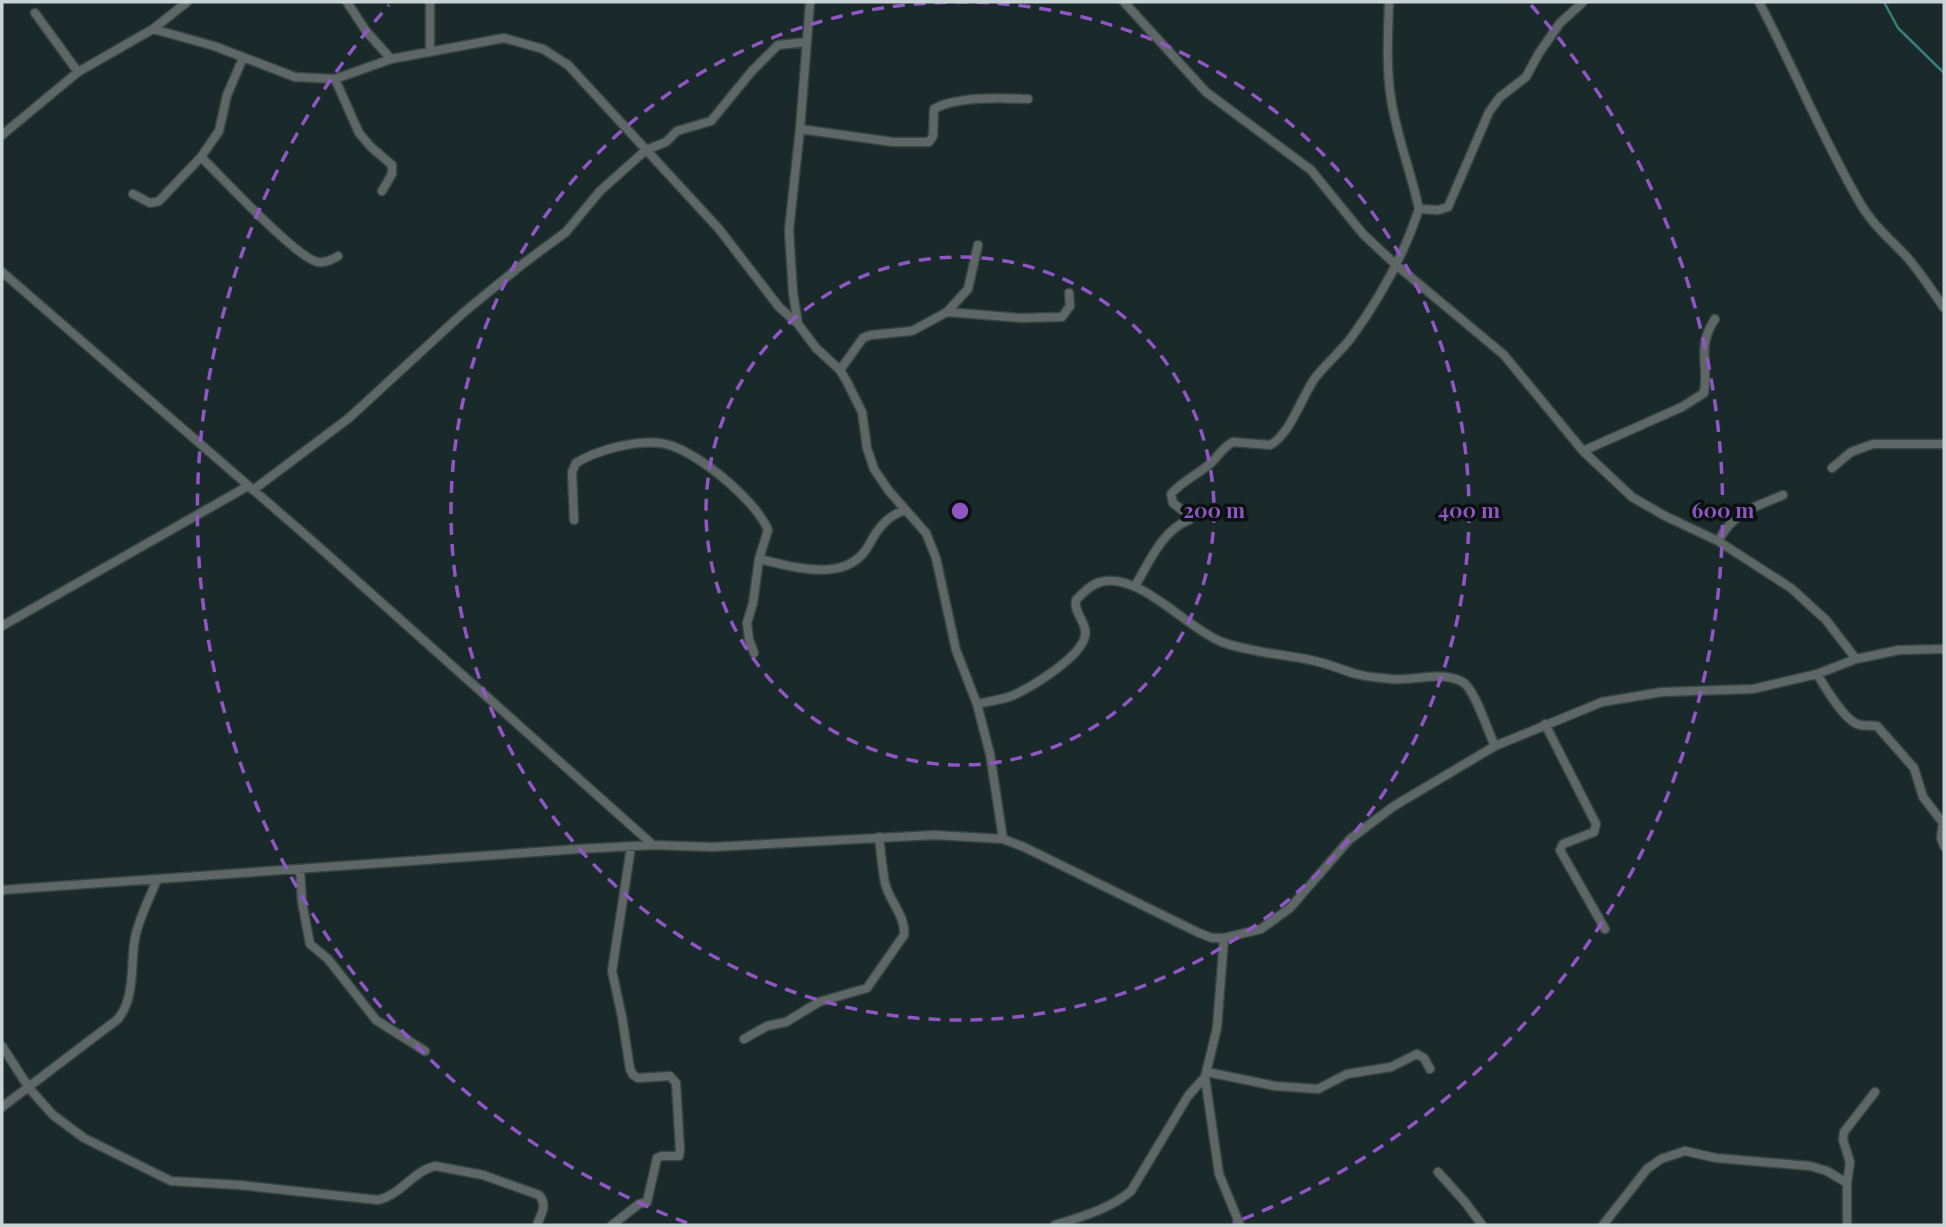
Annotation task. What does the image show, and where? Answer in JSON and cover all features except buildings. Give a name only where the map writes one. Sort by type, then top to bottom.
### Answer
[{"type":"street","points":[[2,135],[78,72],[153,29],[187,2]]},
{"type":"street","points":[[348,2],[366,31],[391,59]]},
{"type":"street","points":[[430,2],[430,52]]},
{"type":"street","points":[[798,324],[789,230],[810,2]]},
{"type":"street","points":[[1124,2],[1206,92],[1311,170],[1363,234],[1504,355],[1583,451],[1632,497],[1718,541],[1791,588],[1826,620],[1856,659]]},
{"type":"street","points":[[1135,586],[1163,540],[1173,529],[1189,520],[1187,514],[1173,503],[1171,494],[1180,483],[1212,462],[1229,444],[1270,445],[1280,438],[1315,379],[1344,346],[1376,302],[1407,245],[1419,209],[1391,100],[1388,71],[1389,2]]},
{"type":"street","points":[[1419,209],[1438,210],[1448,207],[1489,112],[1500,97],[1526,77],[1560,23],[1583,2]]},
{"type":"street","points":[[1759,2],[1793,68],[1821,132],[1861,205],[1884,236],[1920,273],[1944,307]]},
{"type":"street","points":[[35,12],[78,72]]},
{"type":"street","points":[[153,29],[199,41],[295,77],[323,80],[335,79],[391,59],[503,38],[543,49],[568,65],[719,229],[779,307],[840,370],[862,412],[867,448],[874,469],[926,533],[936,558],[956,650],[977,704],[992,765],[1003,839]]},
{"type":"street","points":[[2,626],[250,488],[349,418],[463,313],[566,232],[600,191],[646,150],[666,142],[677,131],[711,121],[778,44],[806,43]]},
{"type":"street","points":[[133,194],[150,203],[159,201],[201,157],[219,131],[227,94],[243,58]]},
{"type":"street","points":[[335,79],[359,133],[393,168],[382,191]]},
{"type":"street","points":[[800,129],[892,142],[929,142],[933,136],[934,109],[941,105],[968,101],[1028,99]]},
{"type":"street","points":[[201,157],[311,260],[326,262],[338,256]]},
{"type":"street","points":[[840,370],[863,338],[912,331],[947,312],[968,289],[978,245]]},
{"type":"street","points":[[2,272],[653,845]]},
{"type":"street","points":[[947,312],[1020,318],[1062,317],[1070,306],[1069,293]]},
{"type":"street","points":[[1583,451],[1682,407],[1704,393],[1703,349],[1706,333],[1715,319]]},
{"type":"street","points":[[573,520],[572,472],[576,463],[608,450],[632,445],[666,444],[717,472],[741,494],[768,530],[759,559],[753,603],[747,623],[754,653]]},
{"type":"street","points":[[1832,468],[1851,452],[1872,444],[1944,444]]},
{"type":"street","points":[[1718,541],[1727,525],[1736,517],[1783,495]]},
{"type":"street","points":[[759,559],[826,571],[839,568],[862,554],[881,525],[893,515],[906,510]]},
{"type":"street","points":[[977,704],[1012,696],[1040,681],[1067,659],[1085,638],[1085,629],[1075,609],[1076,600],[1091,586],[1112,580],[1135,586],[1193,627],[1223,642],[1260,652],[1315,661],[1359,674],[1395,679],[1436,676],[1461,681],[1470,689],[1494,746]]},
{"type":"street","points":[[2,890],[492,854],[653,845],[712,847],[934,835],[1003,839],[1197,932],[1212,938],[1224,938],[1247,934],[1274,921],[1300,898],[1360,831],[1394,806],[1494,746],[1545,724],[1619,697],[1662,692],[1753,689],[1818,674],[1856,659],[1899,650],[1944,649]]},
{"type":"street","points":[[1818,674],[1832,697],[1852,721],[1861,726],[1874,725],[1880,729],[1910,763],[1916,772],[1923,797],[1944,826],[1941,835],[1944,846]]},
{"type":"street","points":[[1545,724],[1596,824],[1594,832],[1563,844],[1560,850],[1605,929]]},
{"type":"street","points":[[744,1040],[767,1026],[786,1022],[819,1002],[867,988],[897,947],[904,935],[904,925],[885,883],[879,837]]},
{"type":"street","points":[[612,1225],[639,1203],[647,1202],[657,1158],[678,1156],[680,1150],[676,1083],[670,1076],[638,1078],[632,1075],[613,979],[631,847]]},
{"type":"street","points":[[300,869],[302,902],[310,944],[328,959],[376,1020],[425,1051]]},
{"type":"street","points":[[2,1107],[124,1012],[137,929],[157,880]]},
{"type":"street","points":[[1224,938],[1217,1028],[1206,1074],[1219,1174],[1240,1225]]},
{"type":"street","points":[[2,1046],[29,1088],[53,1115],[84,1138],[171,1181],[239,1185],[378,1200],[394,1194],[427,1168],[435,1166],[482,1175],[538,1195],[544,1208],[537,1225]]},
{"type":"street","points":[[1206,1074],[1306,1089],[1323,1088],[1350,1073],[1391,1067],[1417,1054],[1424,1058],[1430,1069]]},
{"type":"street","points":[[1055,1225],[1095,1212],[1120,1200],[1131,1191],[1188,1096],[1206,1074]]},
{"type":"street","points":[[1847,1225],[1850,1158],[1843,1140],[1844,1132],[1875,1092]]},
{"type":"street","points":[[1603,1225],[1647,1169],[1661,1160],[1685,1151],[1716,1158],[1810,1166],[1827,1171],[1847,1182]]},
{"type":"street","points":[[1438,1172],[1482,1225]]},
{"type":"waterway","points":[[1884,2],[1898,28],[1944,73]]}]
